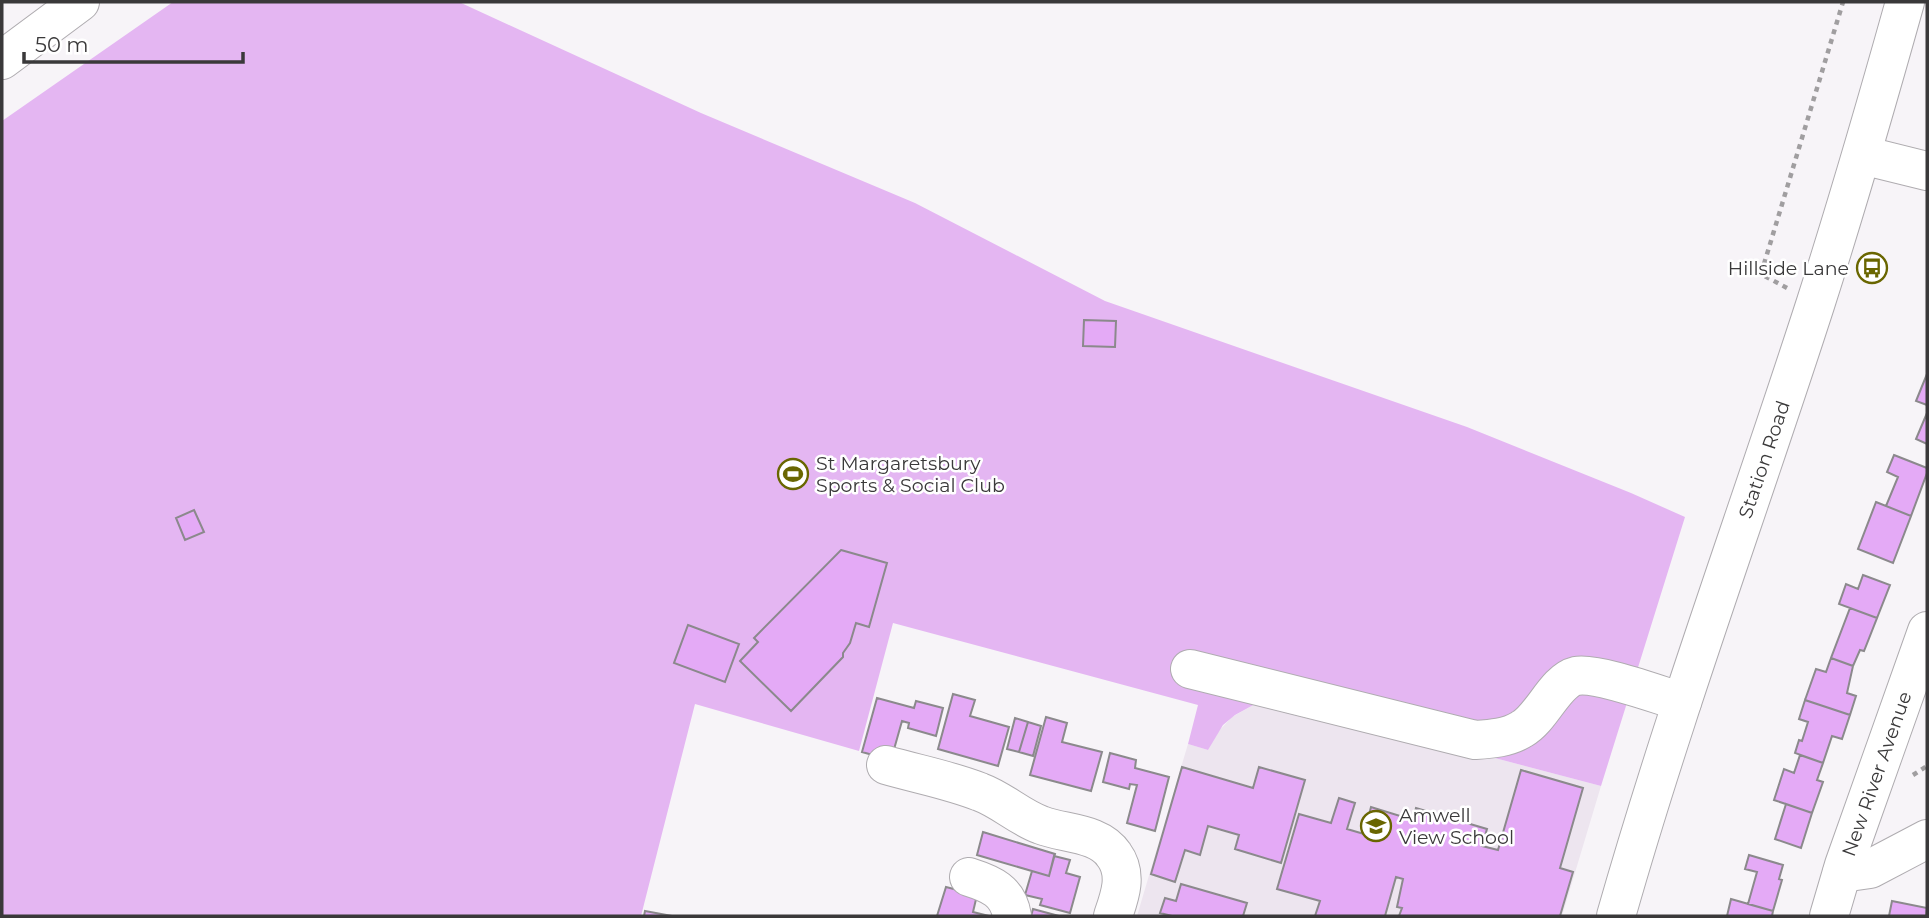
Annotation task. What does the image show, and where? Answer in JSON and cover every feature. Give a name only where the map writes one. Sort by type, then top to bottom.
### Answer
[{"type":"main road","points":[[2,60],[80,2]]},
{"type":"main road","name":"Station Road","points":[[1616,916],[1682,702],[1816,303],[1862,155],[1905,2]]},
{"type":"main road","points":[[1862,155],[1927,172]]},
{"type":"main road","name":"New River Avenue","points":[[1829,916],[1927,631]]},
{"type":"main road","points":[[1190,669],[1475,740],[1507,736],[1524,729],[1562,685],[1578,676],[1598,678],[1682,702]]},
{"type":"main road","points":[[886,765],[978,791],[1007,804],[1022,817],[1042,826],[1103,844],[1116,857],[1122,872],[1113,916]]},
{"type":"main road","points":[[1842,873],[1870,869],[1927,839]]},
{"type":"main road","points":[[968,877],[997,888],[1011,907],[1012,916]]},
{"type":"path","points":[[1816,303],[1761,274],[1843,2]]},
{"type":"shaded area","name":"St Margaretsbury Sports & Social Club","points":[[173,2],[459,2],[701,113],[915,203],[1105,301],[1467,427],[1685,517],[1601,786],[1324,713],[1257,703],[1223,725],[1208,750],[1188,744],[1198,705],[893,623],[859,751],[695,704],[641,916],[2,916],[2,121]]},
{"type":"shaded area","name":"Amwell View School","points":[[1257,703],[1324,713],[1601,786],[1562,916],[1137,916],[1188,744],[1208,750],[1215,735],[1232,717]]},
{"type":"building","points":[[1084,320],[1116,321],[1115,347],[1083,346]]},
{"type":"building","points":[[1927,374],[1927,405],[1916,401]]},
{"type":"building","points":[[1927,413],[1927,444],[1916,439]]},
{"type":"building","points":[[1894,455],[1927,468],[1911,516],[1886,506],[1898,477],[1887,472]]},
{"type":"building","points":[[1876,502],[1911,516],[1893,563],[1858,549]]},
{"type":"building","points":[[194,510],[204,532],[185,540],[176,518]]},
{"type":"building","name":"St Margaretsbury Sports & Social Club","points":[[841,550],[887,563],[869,627],[856,623],[843,657],[791,711],[740,661],[758,642],[754,638]]},
{"type":"building","points":[[1863,575],[1890,585],[1877,618],[1839,604],[1846,584],[1858,589]]},
{"type":"building","points":[[1850,608],[1877,618],[1864,651],[1860,650],[1853,666],[1831,658]]},
{"type":"building","points":[[688,625],[739,644],[725,682],[674,663]]},
{"type":"building","points":[[1831,658],[1853,666],[1847,693],[1856,696],[1850,715],[1805,700],[1816,669],[1826,672]]},
{"type":"building","points":[[953,694],[975,700],[970,716],[1009,727],[998,766],[938,749]]},
{"type":"building","points":[[877,698],[914,708],[916,701],[943,708],[936,736],[908,728],[909,723],[902,721],[891,760],[862,752]]},
{"type":"building","points":[[1805,700],[1850,715],[1842,739],[1832,736],[1823,763],[1795,753],[1808,722],[1799,719]]},
{"type":"building","points":[[1046,717],[1067,723],[1062,742],[1102,752],[1091,791],[1030,775]]},
{"type":"building","points":[[1015,718],[1028,722],[1019,752],[1007,749]]},
{"type":"building","points":[[1028,722],[1041,726],[1033,756],[1019,752]]},
{"type":"building","points":[[1110,753],[1136,760],[1135,768],[1169,777],[1155,831],[1127,823],[1137,785],[1130,784],[1129,789],[1103,782]]},
{"type":"building","points":[[1800,755],[1823,763],[1817,780],[1823,782],[1812,813],[1774,800],[1784,769],[1794,773]]},
{"type":"building","points":[[1182,767],[1253,788],[1259,767],[1305,780],[1281,863],[1235,849],[1239,835],[1208,826],[1200,855],[1185,850],[1175,882],[1151,874]]},
{"type":"building","points":[[1521,770],[1583,788],[1560,868],[1573,872],[1560,916],[1399,916],[1402,908],[1397,907],[1403,879],[1396,877],[1385,916],[1315,916],[1320,901],[1277,889],[1299,814],[1331,823],[1339,798],[1355,803],[1347,829],[1364,834],[1371,807],[1413,820],[1416,808],[1487,829],[1482,846],[1498,850]]},
{"type":"building","points":[[1786,804],[1812,813],[1801,848],[1775,839]]},
{"type":"building","points":[[983,832],[1055,854],[1049,876],[977,855]]},
{"type":"building","points":[[1749,855],[1783,865],[1779,879],[1782,880],[1773,911],[1748,904],[1757,872],[1745,869]]},
{"type":"building","points":[[1054,856],[1070,860],[1066,873],[1080,877],[1070,913],[1040,905],[1042,899],[1025,895],[1032,871],[1049,876]]},
{"type":"building","points":[[1181,884],[1247,903],[1243,916],[1172,916],[1160,913],[1165,898],[1176,901]]},
{"type":"building","points":[[946,887],[977,895],[973,912],[989,916],[937,916]]},
{"type":"building","points":[[1731,899],[1773,911],[1772,916],[1727,916]]},
{"type":"building","points":[[1892,901],[1927,908],[1926,916],[1889,916]]},
{"type":"building","points":[[1033,909],[1059,916],[1031,916]]},
{"type":"building","points":[[645,911],[672,916],[644,916]]},
{"type":"place","name":"Hillside Lane","points":[[1872,268]]},
{"type":"place","name":"St Margaretsbury Sports & Social Club","points":[[793,474]]},
{"type":"place","name":"Amwell View School","points":[[1376,826]]}]
